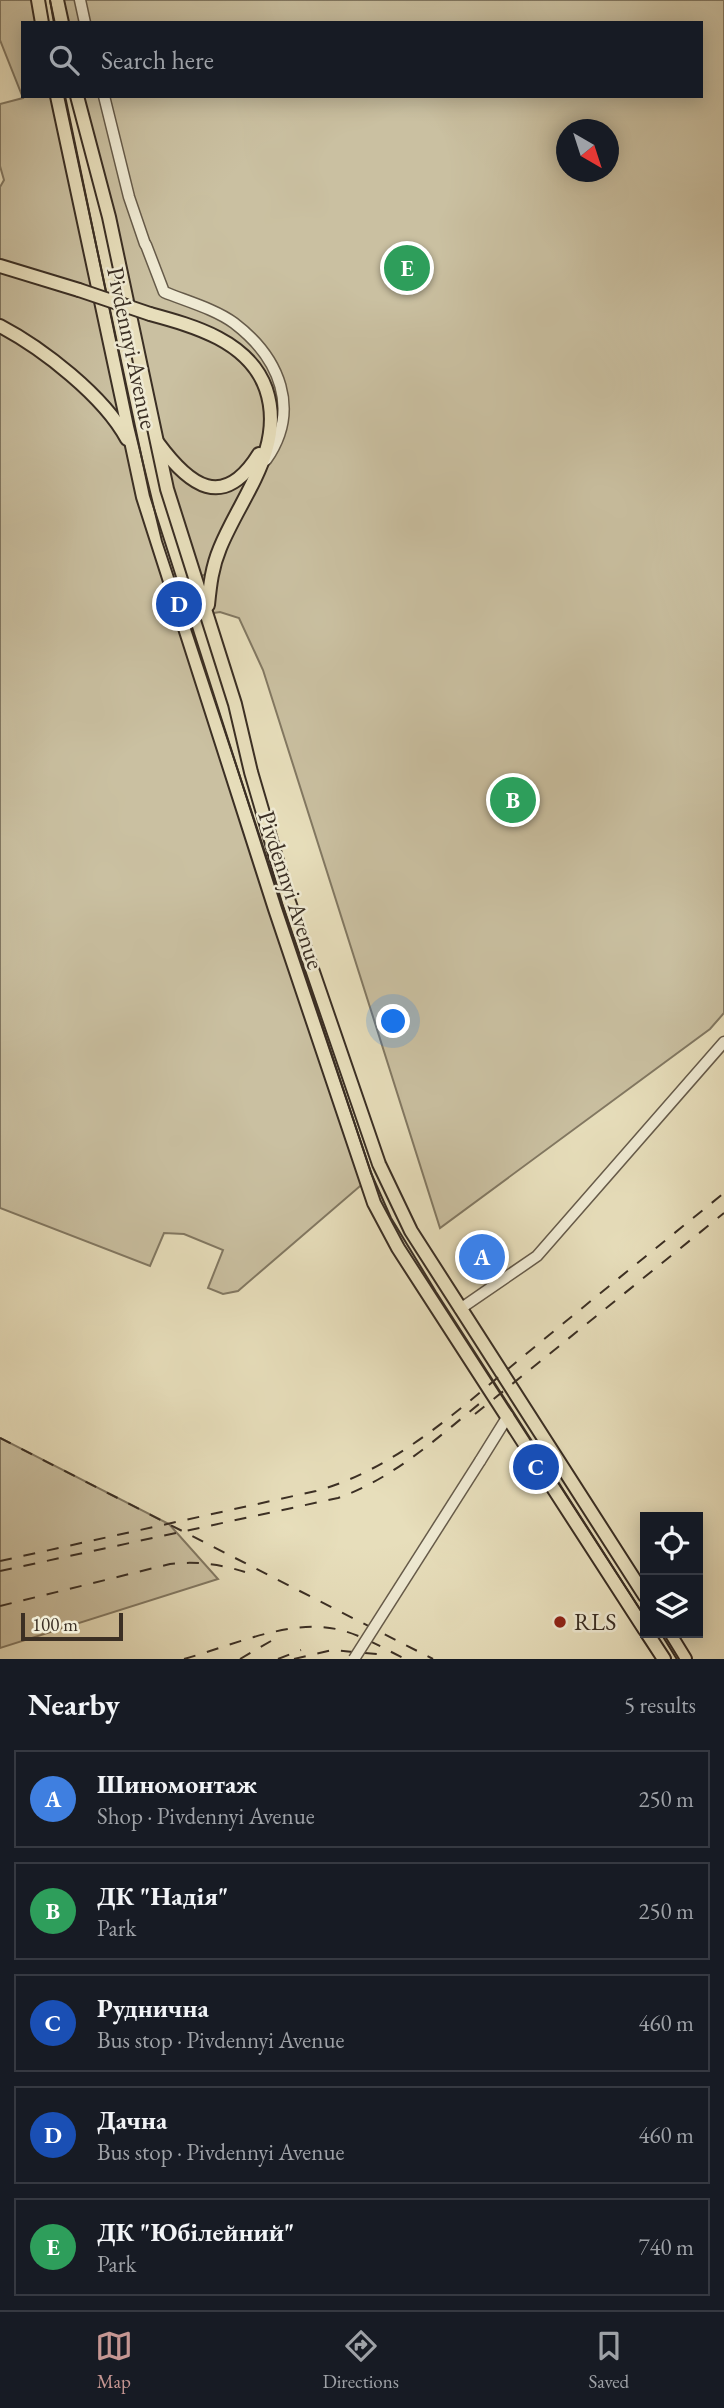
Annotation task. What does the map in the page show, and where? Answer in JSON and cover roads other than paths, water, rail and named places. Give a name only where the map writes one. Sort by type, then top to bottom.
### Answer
[{"type":"main road","points":[[38,0],[42,21]]},
{"type":"main road","points":[[57,0],[62,21]]},
{"type":"main road","name":"Pivdennyi Avenue","points":[[57,98],[143,497],[275,909],[374,1203],[398,1248],[640,1622]]},
{"type":"main road","name":"Pivdennyi Avenue","points":[[78,98],[114,239],[167,489],[235,704],[251,772],[289,902],[379,1164],[402,1216],[640,1588]]},
{"type":"main road","points":[[0,266],[212,335],[243,354],[262,381],[272,412],[272,425],[260,469],[220,546],[211,573],[207,614]]},
{"type":"main road","points":[[0,326],[25,340],[86,391],[115,421],[133,451]]},
{"type":"main road","points":[[155,438],[185,477],[214,486],[233,482],[246,473],[259,455],[272,425]]},
{"type":"main road","name":"Pivdennyi Avenue","points":[[650,1638],[664,1659]]},
{"type":"main road","points":[[672,1638],[685,1659]]},
{"type":"street","points":[[80,0],[85,21]]},
{"type":"street","points":[[104,98],[129,197],[163,292],[232,322],[269,358],[285,413],[278,445],[260,469]]},
{"type":"street","points":[[460,1309],[537,1256],[724,1042]]},
{"type":"street","points":[[354,1659],[508,1416]]},
{"type":"tram line","points":[[50,0],[54,21]]},
{"type":"tram line","points":[[65,98],[134,426],[162,541],[371,1173],[391,1218],[436,1292],[640,1609]]},
{"type":"tram line","points":[[666,1638],[679,1659]]},
{"type":"railway","points":[[0,1561],[316,1491],[377,1466],[406,1449],[460,1409],[724,1193]]},
{"type":"railway","points":[[475,1414],[724,1213]]},
{"type":"railway","points":[[0,1571],[338,1498],[395,1469],[479,1404]]},
{"type":"railway","points":[[0,1438],[433,1659]]},
{"type":"railway","points":[[0,1606],[170,1564],[208,1564],[245,1572]]},
{"type":"railway","points":[[184,1659],[260,1635],[318,1627],[354,1634],[405,1659]]},
{"type":"railway","points":[[240,1659],[271,1641]]},
{"type":"railway","points":[[278,1659],[301,1650]]},
{"type":"railway","points":[[294,1659],[332,1650],[387,1655]]},
{"type":"place","name":"ДК \"Юбілейний\"","points":[[407,268]]},
{"type":"place","name":"Дачна","points":[[179,604]]},
{"type":"place","name":"ДК \"Надія\"","points":[[513,800]]},
{"type":"place","name":"Шиномонтаж","points":[[482,1257]]},
{"type":"place","name":"Руднична","points":[[536,1467]]},
{"type":"place","name":"RLS","points":[[560,1622]]}]
